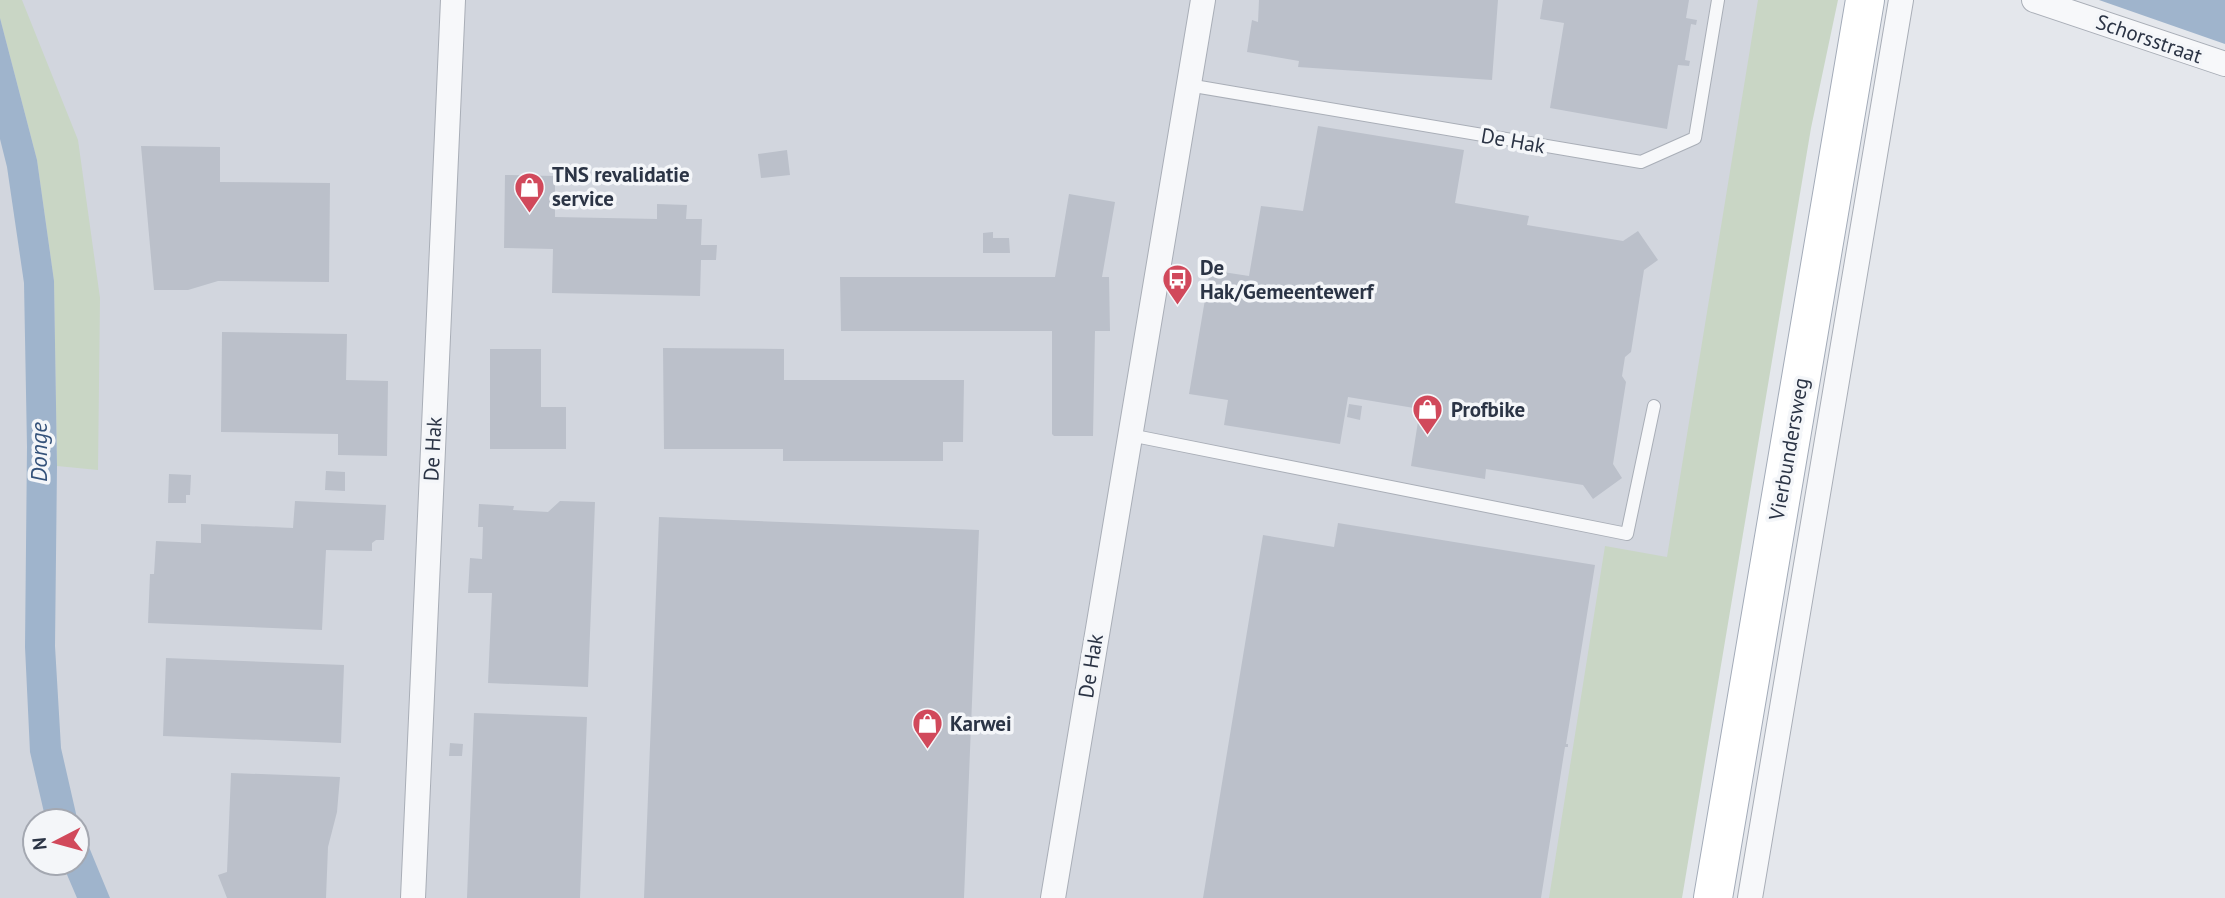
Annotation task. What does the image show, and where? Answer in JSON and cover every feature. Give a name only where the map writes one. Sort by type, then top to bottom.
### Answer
[{"type":"main road","name":"Vierbundersweg","points":[[1713,898],[1740,844],[1865,0]]},
{"type":"street","name":"De Hak","points":[[413,898],[453,0]]},
{"type":"street","name":"De Hak","points":[[1053,898],[1203,0]]},
{"type":"street","name":"Vierbundersweg","points":[[1750,898],[1740,844],[1901,0]]},
{"type":"street","name":"Schorsstraat","points":[[2034,0],[2225,64]]},
{"type":"lane","name":"De Hak","points":[[1188,85],[1641,162],[1695,138],[1718,0]]},
{"type":"lane","points":[[1130,435],[1627,534],[1654,406]]},
{"type":"shaded area","points":[[0,0],[1831,0],[1655,898],[0,898]]},
{"type":"green space","points":[[0,0],[22,0],[78,140],[100,298],[98,470],[57,466],[54,281],[37,160],[0,18]]},
{"type":"green space","points":[[1758,0],[1838,0],[1811,128],[1682,898],[1549,898],[1605,546],[1667,557]]},
{"type":"water","points":[[2099,0],[2225,0],[2225,44]]},
{"type":"water","name":"Donge","points":[[0,18],[37,160],[54,281],[57,466],[55,646],[61,748],[74,807],[43,807],[30,752],[25,647],[27,447],[24,283],[7,167],[0,139]]},
{"type":"water","points":[[91,852],[110,898],[77,898],[68,877],[91,877]]},
{"type":"building","points":[[1259,0],[1498,0],[1492,80],[1298,67],[1299,61],[1247,52],[1252,20],[1258,22]]},
{"type":"building","points":[[1543,0],[1689,0],[1686,18],[1697,20],[1696,25],[1691,24],[1685,60],[1690,61],[1689,66],[1678,65],[1667,129],[1550,108],[1564,23],[1540,19]]},
{"type":"building","points":[[1318,126],[1464,150],[1455,203],[1529,216],[1527,225],[1623,241],[1638,231],[1658,260],[1644,270],[1631,352],[1625,357],[1622,376],[1626,382],[1613,464],[1622,478],[1593,499],[1583,485],[1486,469],[1485,479],[1411,466],[1420,409],[1348,397],[1340,444],[1224,425],[1228,400],[1189,394],[1210,270],[1249,276],[1261,206],[1303,211]]},
{"type":"building","points":[[141,146],[220,147],[220,182],[330,183],[329,282],[218,281],[188,290],[154,290]]},
{"type":"building","points":[[787,150],[790,175],[761,178],[758,154]]},
{"type":"building","points":[[505,175],[555,176],[555,217],[657,219],[657,204],[687,205],[686,219],[702,219],[701,245],[717,245],[716,260],[701,260],[700,296],[552,293],[553,249],[504,248]]},
{"type":"building","points":[[1069,194],[1115,202],[1102,277],[1109,277],[1110,331],[1095,331],[1093,436],[1052,434],[1052,331],[841,331],[840,277],[1055,277]]},
{"type":"building","points":[[993,232],[993,238],[1009,238],[1010,253],[983,253],[983,233]]},
{"type":"building","points":[[222,332],[347,334],[346,380],[388,381],[387,456],[338,455],[338,434],[221,432]]},
{"type":"building","points":[[663,348],[784,349],[784,380],[964,380],[963,442],[943,442],[943,461],[783,461],[783,449],[664,449]]},
{"type":"building","points":[[490,349],[541,349],[541,407],[566,407],[566,449],[490,449]]},
{"type":"building","points":[[1349,404],[1362,406],[1360,420],[1347,417]]},
{"type":"building","points":[[326,471],[345,472],[345,491],[325,490]]},
{"type":"building","points":[[169,474],[191,475],[190,495],[186,495],[186,503],[168,503]]},
{"type":"building","points":[[295,501],[386,505],[384,540],[372,543],[372,551],[326,550],[322,630],[148,623],[150,574],[154,574],[156,541],[201,543],[201,524],[293,528]]},
{"type":"building","points":[[560,501],[595,502],[588,687],[488,683],[492,593],[468,593],[470,558],[482,559],[483,527],[478,527],[479,504],[548,512]]},
{"type":"building","points":[[659,517],[979,530],[964,898],[644,898]]},
{"type":"building","points":[[1338,523],[1595,565],[1566,744],[1568,747],[1565,747],[1541,898],[1203,898],[1263,535],[1334,547]]},
{"type":"building","points":[[166,658],[344,665],[341,743],[163,736]]},
{"type":"building","points":[[474,713],[587,717],[580,898],[467,898]]},
{"type":"building","points":[[450,743],[463,744],[462,756],[449,756]]},
{"type":"building","points":[[231,773],[340,777],[337,812],[328,847],[326,898],[227,898],[218,875],[227,872]]},
{"type":"place","name":"TNS revalidatie service","points":[[529,214]]},
{"type":"place","name":"De Hak/Gemeentewerf","points":[[1177,307]]},
{"type":"place","name":"Profbike","points":[[1428,437]]},
{"type":"place","name":"Karwei","points":[[927,751]]}]
